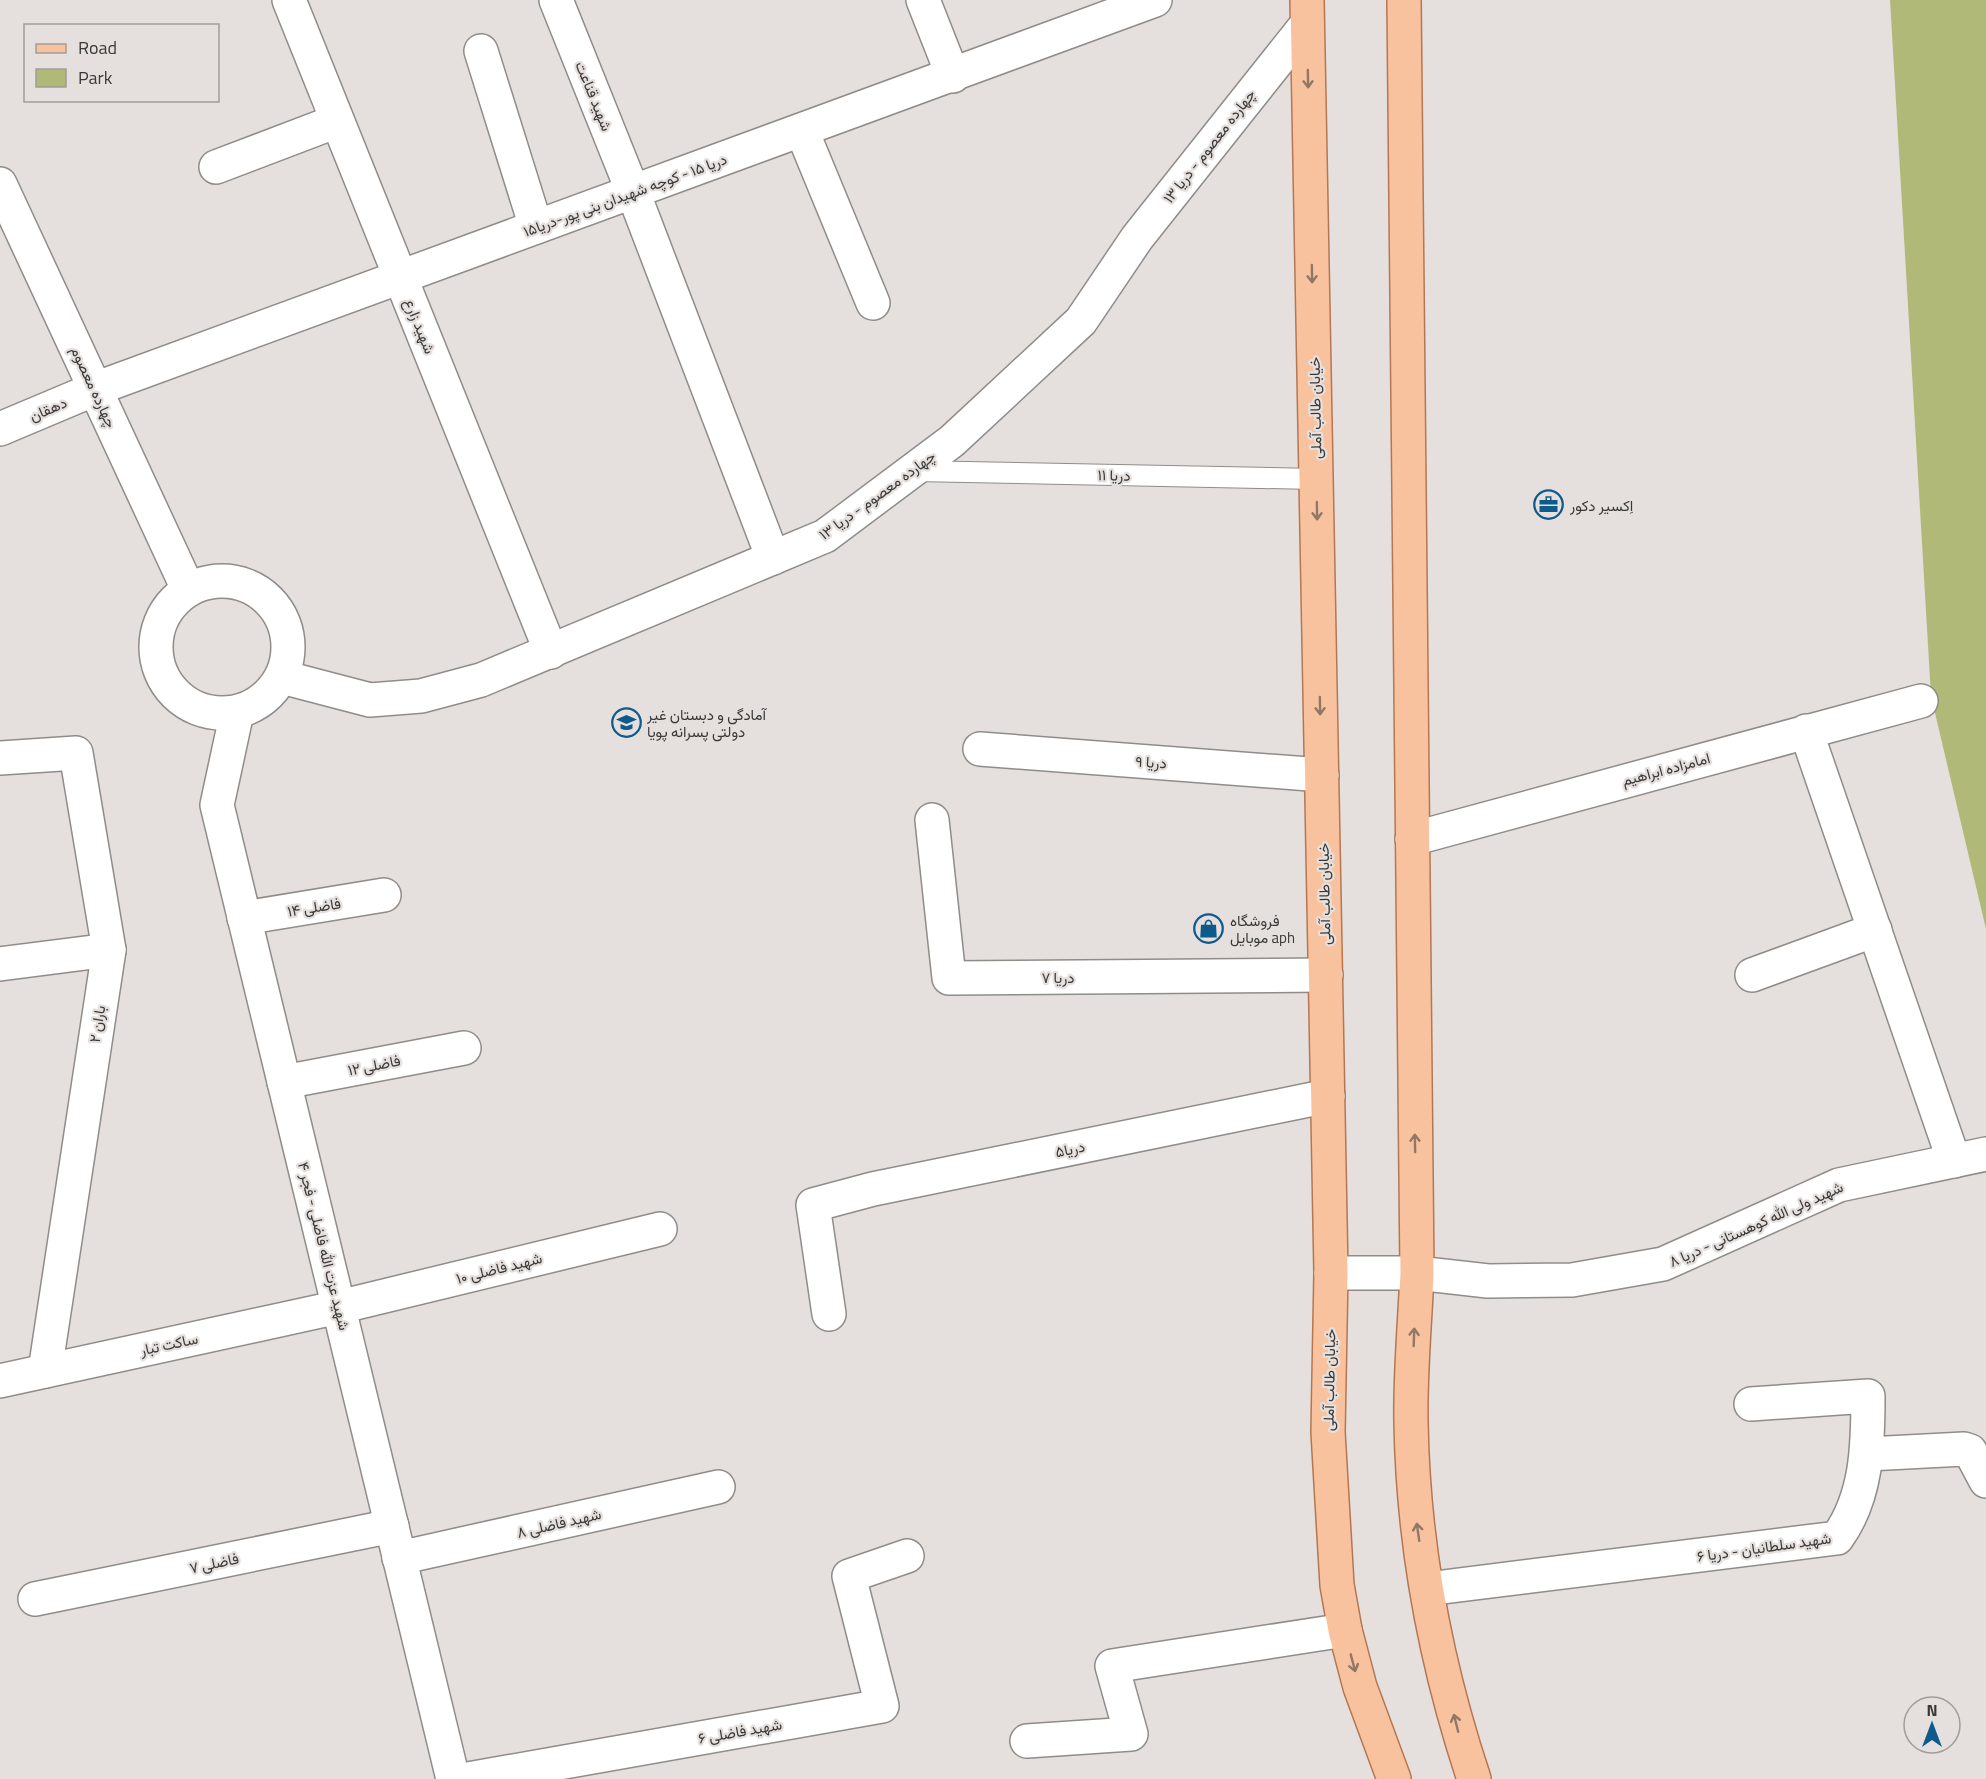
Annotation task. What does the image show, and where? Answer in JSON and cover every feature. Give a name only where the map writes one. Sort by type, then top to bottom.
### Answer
[{"type":"main road","points":[[1404,0],[1417,1272],[1411,1422],[1416,1515],[1426,1589],[1457,1727],[1474,1779]]},
{"type":"main road","name":"خیابان طالب آملی","points":[[1307,12],[1331,1272],[1328,1432],[1337,1585],[1345,1630],[1360,1687],[1394,1779]]},
{"type":"street","name":"شهید زارع","points":[[289,0],[551,652]]},
{"type":"street","name":"شهید قناعت","points":[[556,0],[633,192],[773,558]]},
{"type":"street","points":[[923,0],[953,76]]},
{"type":"street","name":"دریا ۱۵ - كوچه شهيدان بنی پور-دريا۱۵","points":[[95,389],[1155,0]]},
{"type":"street","name":"چهارده معصوم - دریا ۱۳","points":[[282,677],[370,700],[421,696],[481,680],[825,536],[952,441],[1081,321],[1137,238],[1307,12]]},
{"type":"street","points":[[481,51],[536,227]]},
{"type":"street","points":[[216,167],[338,121]]},
{"type":"street","points":[[802,131],[873,303]]},
{"type":"street","name":"چهارده معصوم","points":[[0,184],[188,589]]},
{"type":"street","name":"دهقان","points":[[0,429],[95,389]]},
{"type":"street","points":[[230,581],[250,586],[268,599],[281,616],[288,636],[288,657],[282,677],[267,696],[248,709],[216,714],[195,708],[178,698],[164,681],[156,661],[155,640],[160,620],[172,602],[188,589],[208,582],[230,581]]},
{"type":"street","name":"امامزاده ابراهیم","points":[[1412,839],[1921,701]]},
{"type":"street","name":"شهید عزت الله فاضلی - فجر ۴","points":[[237,712],[217,805],[453,1779]]},
{"type":"street","points":[[1806,731],[1954,1161]]},
{"type":"street","name":"دریا ۹","points":[[980,749],[1322,775]]},
{"type":"street","name":"باران ۲","points":[[0,758],[76,753],[109,950],[45,1371]]},
{"type":"street","name":"دریا ۷","points":[[932,820],[949,978],[1326,975]]},
{"type":"street","name":"فاضلی ۱۴","points":[[244,918],[384,895]]},
{"type":"street","points":[[1752,975],[1875,930]]},
{"type":"street","points":[[0,964],[109,950]]},
{"type":"street","name":"فاضلی ۱۲","points":[[284,1082],[464,1048]]},
{"type":"street","name":"دریا۵","points":[[829,1314],[813,1205],[873,1190],[1328,1096]]},
{"type":"street","name":"شهید ولی الله کوهستانی - دریا ۸","points":[[1331,1272],[1417,1272],[1488,1281],[1572,1280],[1663,1264],[1839,1185],[1986,1154]]},
{"type":"street","name":"شهید فاضلی ۱۰","points":[[339,1307],[660,1229]]},
{"type":"street","name":"ساکت تبار","points":[[0,1381],[339,1307]]},
{"type":"street","name":"شهید سلطانیان - دریا ۶","points":[[1426,1589],[1837,1538],[1851,1518],[1868,1454],[1868,1396],[1751,1404]]},
{"type":"street","points":[[1868,1454],[1964,1449],[1970,1451],[1986,1481]]},
{"type":"street","name":"شهید فاضلی ۸","points":[[399,1558],[718,1487]]},
{"type":"street","name":"فاضلی ۷","points":[[35,1599],[392,1526]]},
{"type":"street","name":"شهید فاضلی ۶","points":[[468,1779],[882,1706],[849,1576],[907,1556]]},
{"type":"street","points":[[1027,1741],[1131,1734],[1112,1666],[1345,1630]]},
{"type":"lane","name":"دریا ۱۱","points":[[912,471],[1316,479]]},
{"type":"green space","points":[[1890,0],[1986,0],[1986,929],[1931,696]]},
{"type":"place","name":"اِکسیر دکور","points":[[1549,505]]},
{"type":"place","name":"آمادگی و دبستان غیر دولتی پسرانه پویا","points":[[626,723]]},
{"type":"place","name":"فروشگاه موبایل aph","points":[[1209,929]]}]
